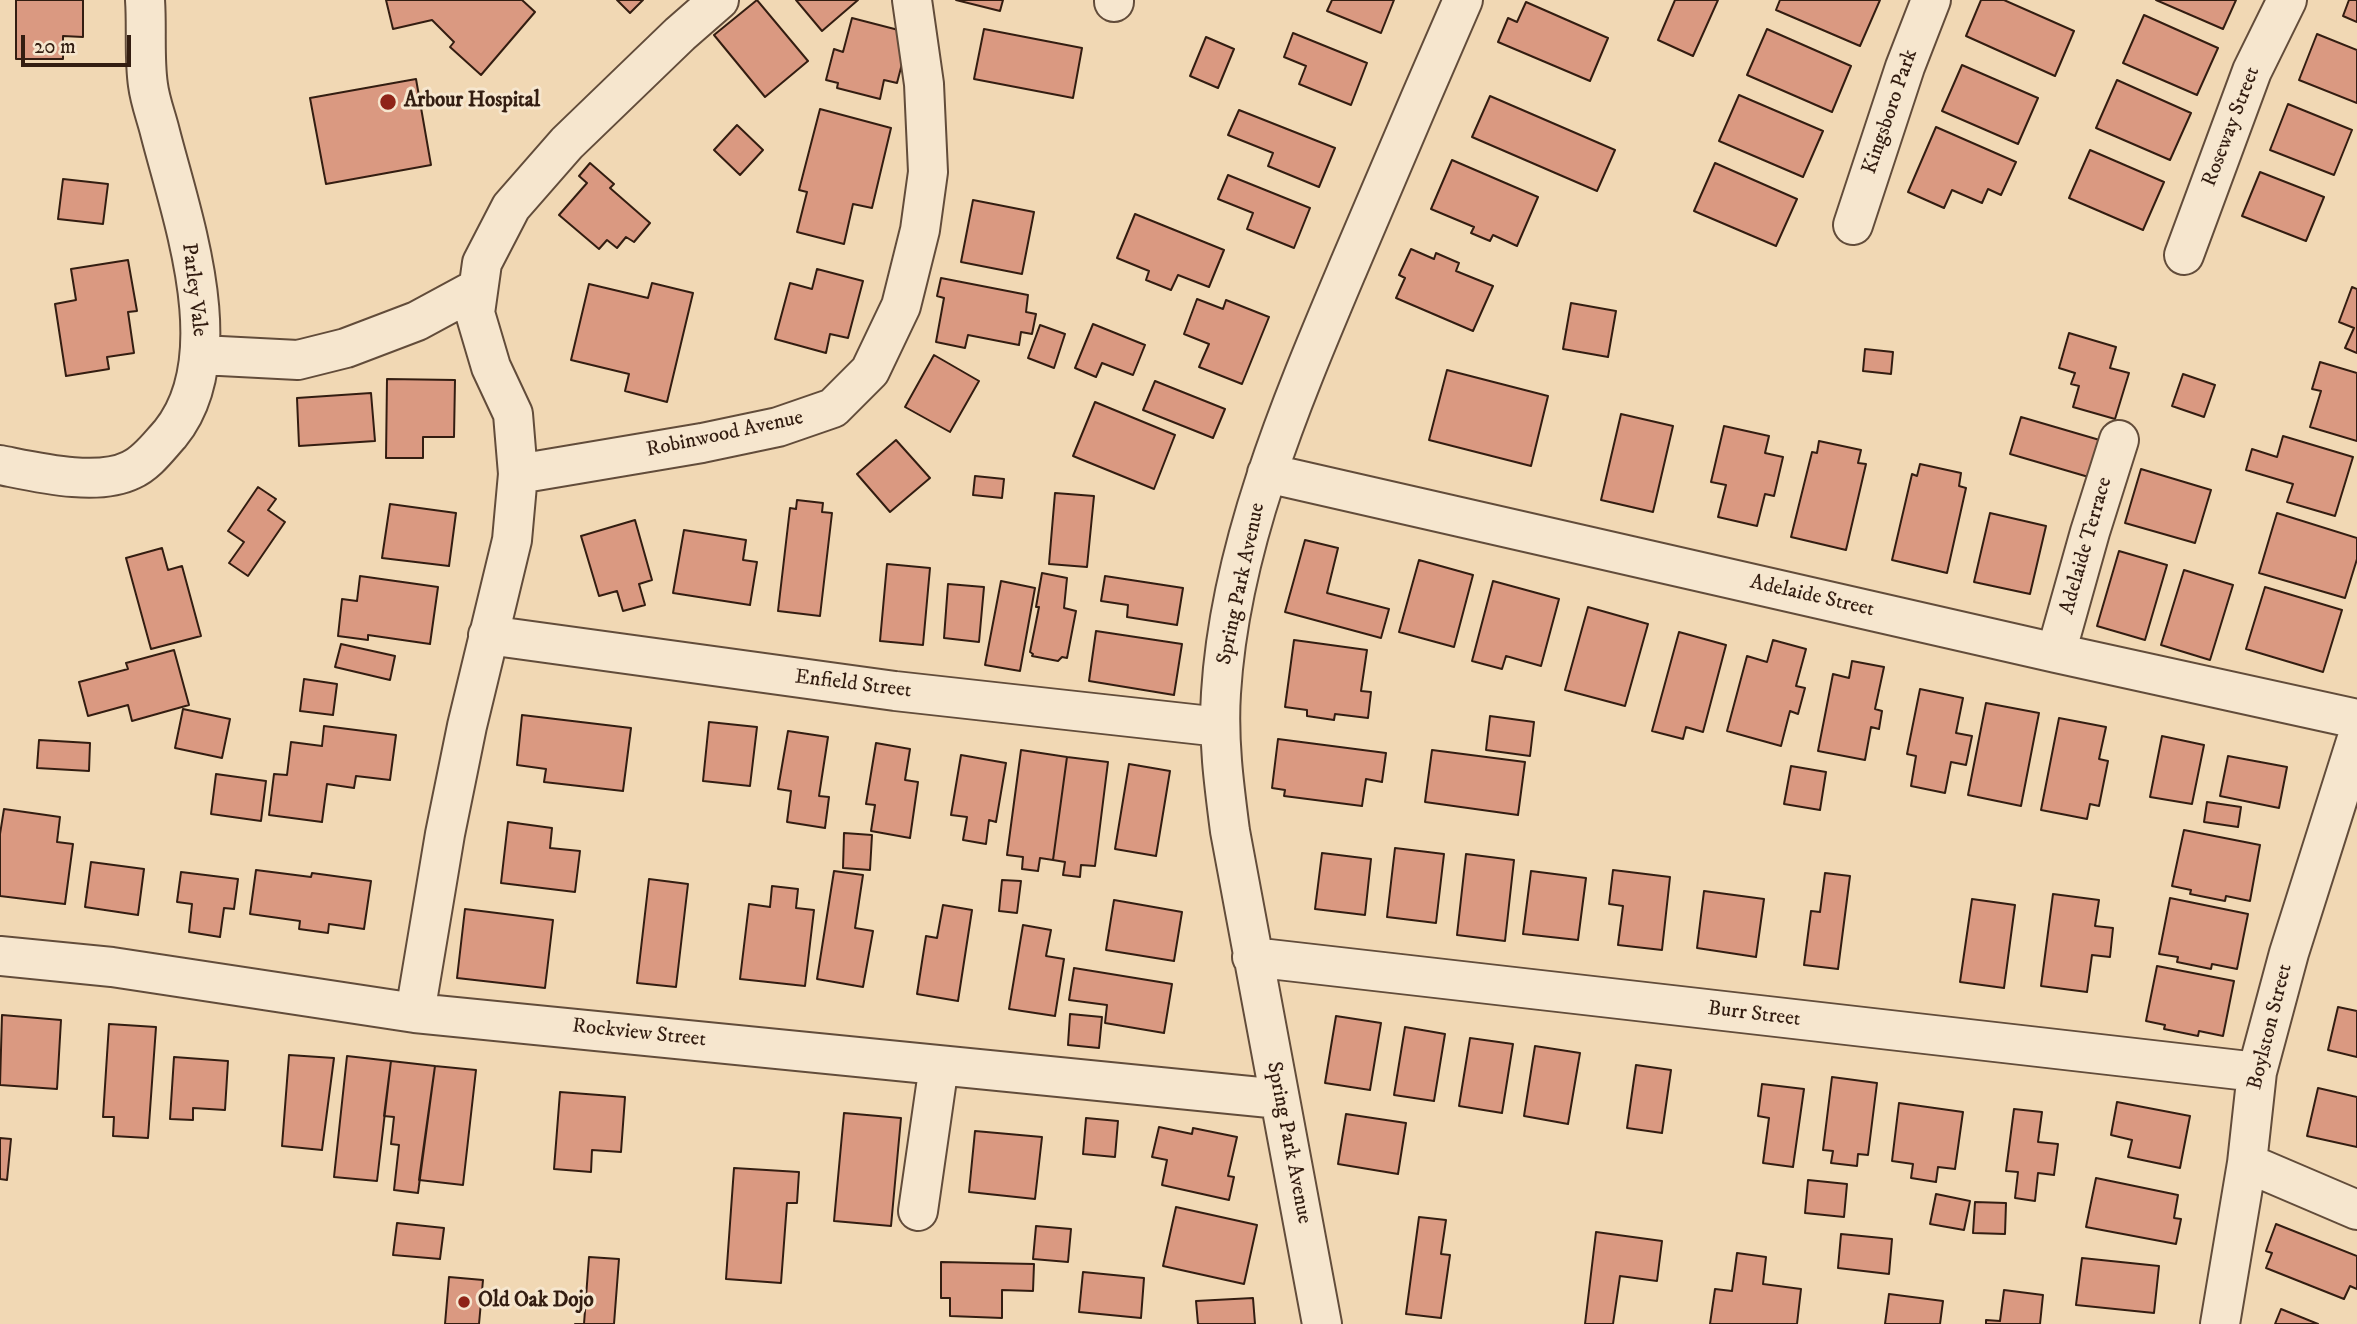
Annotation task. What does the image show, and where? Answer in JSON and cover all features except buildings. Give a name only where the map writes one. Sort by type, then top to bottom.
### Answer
[{"type":"street","name":"Parley Vale","points":[[0,465],[57,476],[101,477],[131,470],[155,451],[183,418],[195,388],[201,355],[199,297],[148,85],[145,0]]},
{"type":"street","points":[[415,1013],[445,834],[488,635],[512,540],[518,474],[513,414],[491,366],[475,313],[482,262],[511,206],[567,143],[719,0]]},
{"type":"street","name":"Robinwood Avenue","points":[[518,474],[702,443],[778,427],[833,408],[870,371],[901,306],[920,230],[928,172],[924,84],[912,0]]},
{"type":"street","name":"Spring Park Avenue","points":[[1322,1324],[1230,831],[1220,727],[1223,664],[1232,610],[1280,433],[1463,0]]},
{"type":"street","name":"Kingsboro Park","points":[[1853,225],[1905,67],[1931,0]]},
{"type":"street","name":"Roseway Street","points":[[2184,256],[2252,71],[2287,0]]},
{"type":"street","points":[[201,355],[298,360],[346,348],[417,321],[478,288]]},
{"type":"street","name":"Adelaide Terrace","points":[[2056,653],[2119,440]]},
{"type":"street","name":"Adelaide Street","points":[[1267,473],[2357,719]]},
{"type":"street","name":"Enfield Street","points":[[488,635],[895,691],[1220,727]]},
{"type":"street","name":"Boylston Street","points":[[2220,1324],[2247,1163],[2257,1072],[2289,953],[2357,738]]},
{"type":"street","name":"Rockview Street","points":[[0,957],[112,967],[415,1013],[1280,1099]]},
{"type":"street","name":"Burr Street","points":[[1252,957],[2257,1072]]},
{"type":"street","points":[[918,1211],[939,1065]]},
{"type":"street","points":[[2247,1163],[2357,1210]]},
{"type":"place","name":"Arbour Hospital","points":[[388,102]]},
{"type":"place","name":"Old Oak Dojo","points":[[464,1302]]}]
